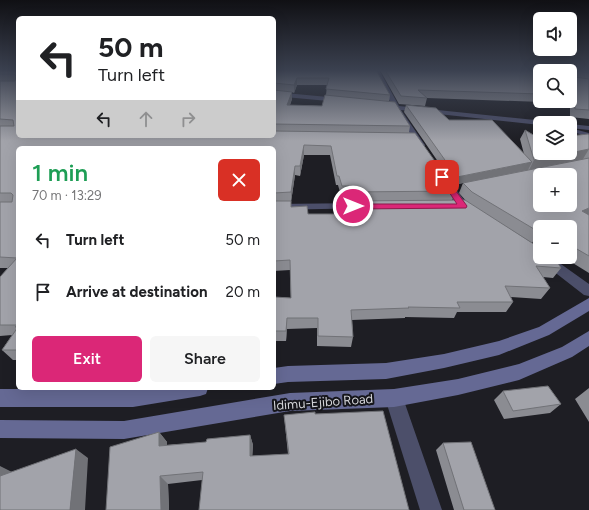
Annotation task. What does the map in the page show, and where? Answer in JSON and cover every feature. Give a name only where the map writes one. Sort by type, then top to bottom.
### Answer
[{"type":"main road","points":[[276,376],[386,371],[451,360],[499,348],[544,331],[589,304]]},
{"type":"main road","name":"Idimu-Ejibo Road","points":[[0,430],[124,430],[290,402],[394,398],[458,387],[519,372],[567,352],[589,338]]},
{"type":"main road","points":[[0,398],[133,398],[187,390]]},
{"type":"street","points":[[276,94],[344,101]]},
{"type":"street","points":[[389,94],[413,138],[425,151]]},
{"type":"street","points":[[374,104],[533,122]]},
{"type":"street","points":[[577,127],[589,128]]},
{"type":"street","points":[[442,177],[454,189],[463,206],[482,218]]},
{"type":"street","points":[[276,207],[376,206]]},
{"type":"street","points":[[447,206],[463,206]]},
{"type":"street","points":[[553,264],[589,291]]},
{"type":"street","points":[[394,398],[431,510]]},
{"type":"lane","points":[[577,131],[589,135]]},
{"type":"building","points":[[0,94],[16,94],[16,138],[276,138],[276,131],[415,133],[456,191],[350,192],[349,186],[342,186],[339,176],[337,176],[331,146],[304,145],[300,166],[295,166],[291,192],[276,193],[276,146],[16,146],[16,258],[0,257],[0,202],[12,202],[13,195],[11,193],[0,193],[0,126],[14,126],[13,120],[0,119]]},
{"type":"building","points":[[276,94],[291,94],[287,105],[322,106],[325,95],[395,102],[410,126],[276,124]]},
{"type":"building","points":[[400,94],[422,94],[427,98],[401,96]]},
{"type":"building","points":[[577,94],[589,94],[589,110],[575,109],[577,108]]},
{"type":"building","points":[[406,105],[436,108],[449,120],[492,120],[532,162],[457,177]]},
{"type":"building","points":[[525,130],[533,135],[533,157]]},
{"type":"building","points":[[577,135],[589,135],[589,149],[577,152]]},
{"type":"building","points":[[589,158],[589,208],[582,211],[589,215],[589,256],[577,249],[577,220],[533,220],[533,228],[472,192],[463,183],[533,169],[533,212],[577,212],[577,168],[539,168]]},
{"type":"building","points":[[465,200],[533,244],[533,264],[559,264],[561,268],[536,266],[550,288],[505,286],[513,302],[457,302],[460,308],[408,307],[409,308],[351,310],[353,337],[318,336],[318,318],[287,318],[286,331],[276,331],[276,297],[291,298],[290,260],[276,261],[276,201],[291,201],[291,207],[307,206],[308,214],[353,214],[351,201]]},
{"type":"building","points":[[16,259],[16,325],[0,325],[0,277]]},
{"type":"building","points":[[16,330],[16,350],[2,350]]},
{"type":"building","points":[[548,386],[561,404],[513,411],[503,391]]},
{"type":"building","points":[[383,411],[409,510],[199,510],[203,472],[160,476],[161,510],[106,510],[110,447],[159,432],[159,446],[206,442],[207,439],[250,435],[250,456],[289,454],[284,415],[315,412],[315,414]]},
{"type":"building","points":[[471,442],[495,510],[464,510],[443,443]]},
{"type":"building","points":[[76,449],[70,510],[0,510],[0,476]]},
{"type":"route","points":[[353,206],[463,206],[442,177]]}]
